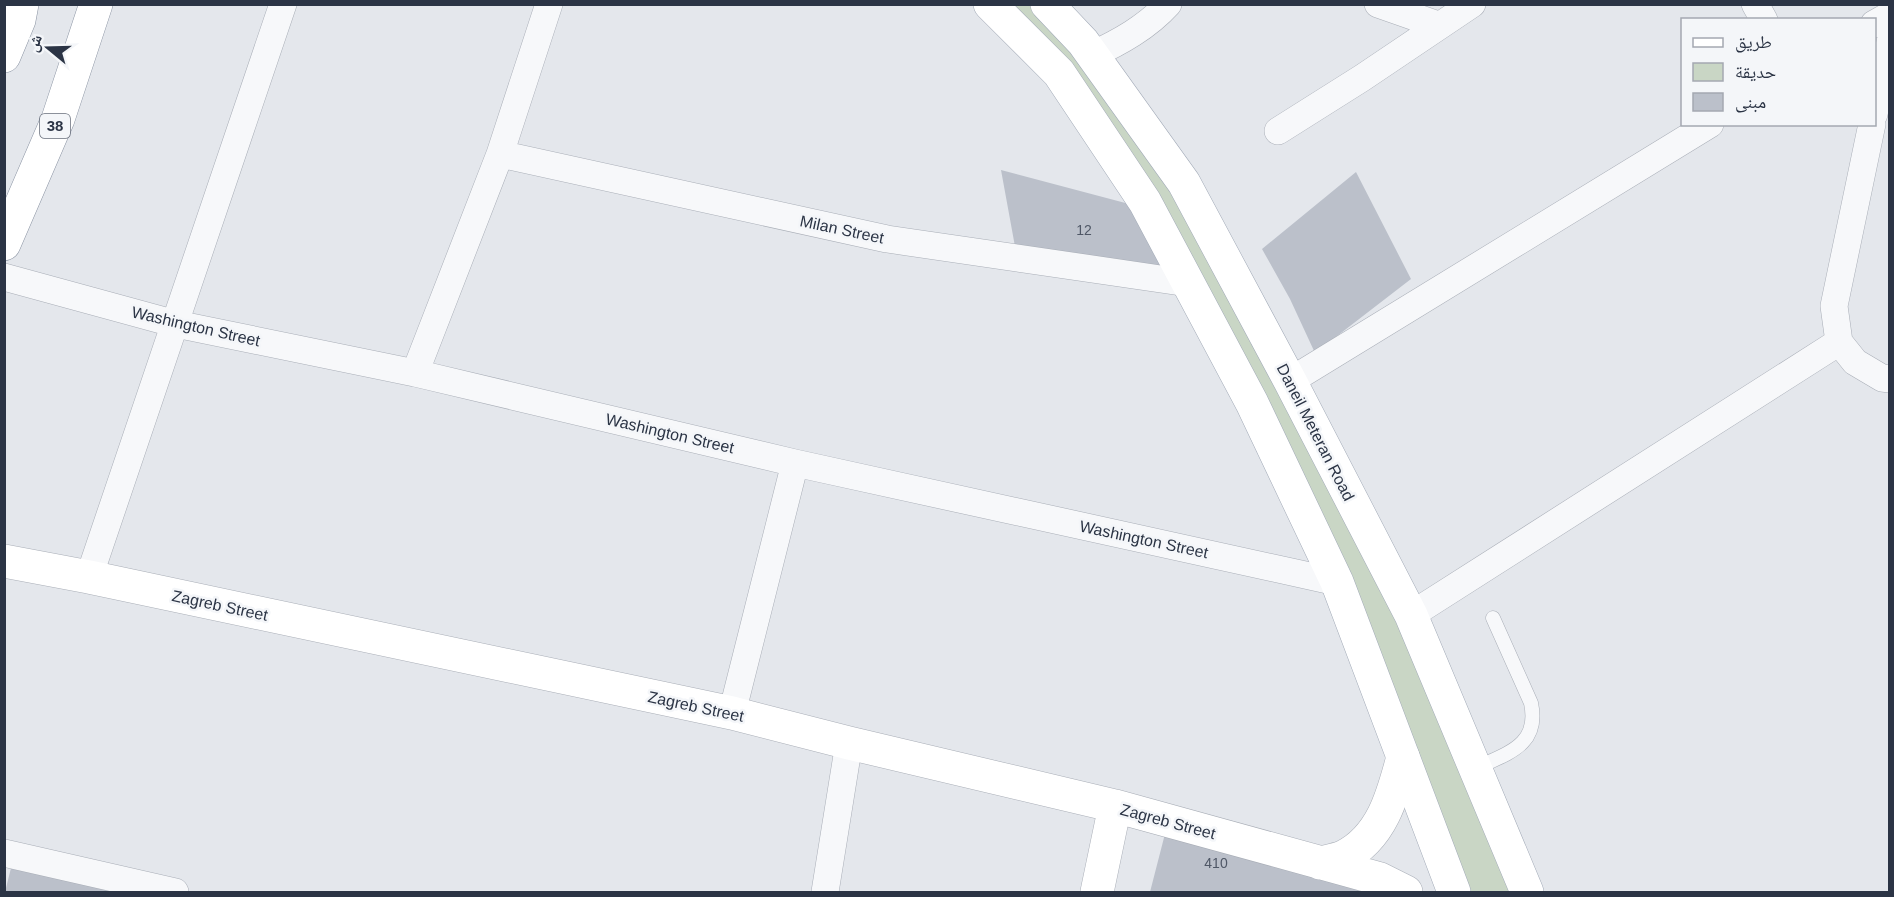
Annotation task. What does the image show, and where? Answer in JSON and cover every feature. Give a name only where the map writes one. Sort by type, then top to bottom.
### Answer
[{"type":"main road","points":[[4,56],[19,20],[22,4]]},
{"type":"main road","name":"38","points":[[4,244],[58,119],[96,4]]},
{"type":"main road","points":[[990,4],[1059,73],[1144,202],[1252,403],[1337,582],[1454,892]]},
{"type":"main road","name":"Daneil Meteran Road","points":[[1047,4],[1083,42],[1184,183],[1411,615],[1527,892]]},
{"type":"main road","name":"Zagreb Street","points":[[4,561],[732,713],[1115,806],[1320,863],[1388,888]]},
{"type":"main road","points":[[1320,863],[1343,857],[1369,837],[1386,812],[1403,757]]},
{"type":"main road","points":[[1096,892],[1115,806]]},
{"type":"street","points":[[89,577],[283,4]]},
{"type":"street","points":[[415,373],[500,154],[549,4]]},
{"type":"street","points":[[1092,55],[1144,26],[1168,4]]},
{"type":"street","points":[[1378,4],[1438,25]]},
{"type":"street","points":[[1278,131],[1472,4]]},
{"type":"street","points":[[1755,4],[1763,18]]},
{"type":"street","points":[[1876,23],[1890,15]]},
{"type":"street","points":[[1876,109],[1890,42]]},
{"type":"street","points":[[1290,381],[1707,126]]},
{"type":"street","points":[[1872,126],[1834,306],[1839,342],[1855,362],[1882,378],[1890,379]]},
{"type":"street","name":"Milan Street","points":[[500,154],[887,239],[1188,283]]},
{"type":"street","name":"Washington Street","points":[[4,277],[176,324],[415,373],[795,462],[1337,582]]},
{"type":"street","points":[[1411,615],[1839,342]]},
{"type":"street","points":[[732,713],[795,462]]},
{"type":"street","points":[[825,892],[849,743]]},
{"type":"street","points":[[4,853],[175,892]]},
{"type":"lane","points":[[1476,768],[1519,746],[1527,737],[1532,726],[1531,703],[1493,618]]},
{"type":"green space","points":[[997,5],[1040,5],[1095,66],[1318,441],[1522,892],[1459,892],[1203,302]]},
{"type":"building","points":[[1001,170],[1148,209],[1173,281],[1016,252]]},
{"type":"building","points":[[1356,172],[1411,279],[1315,353],[1290,299],[1262,249]]},
{"type":"building","points":[[1167,826],[1371,892],[1150,892]]},
{"type":"building","points":[[12,864],[134,892],[5,892]]}]
